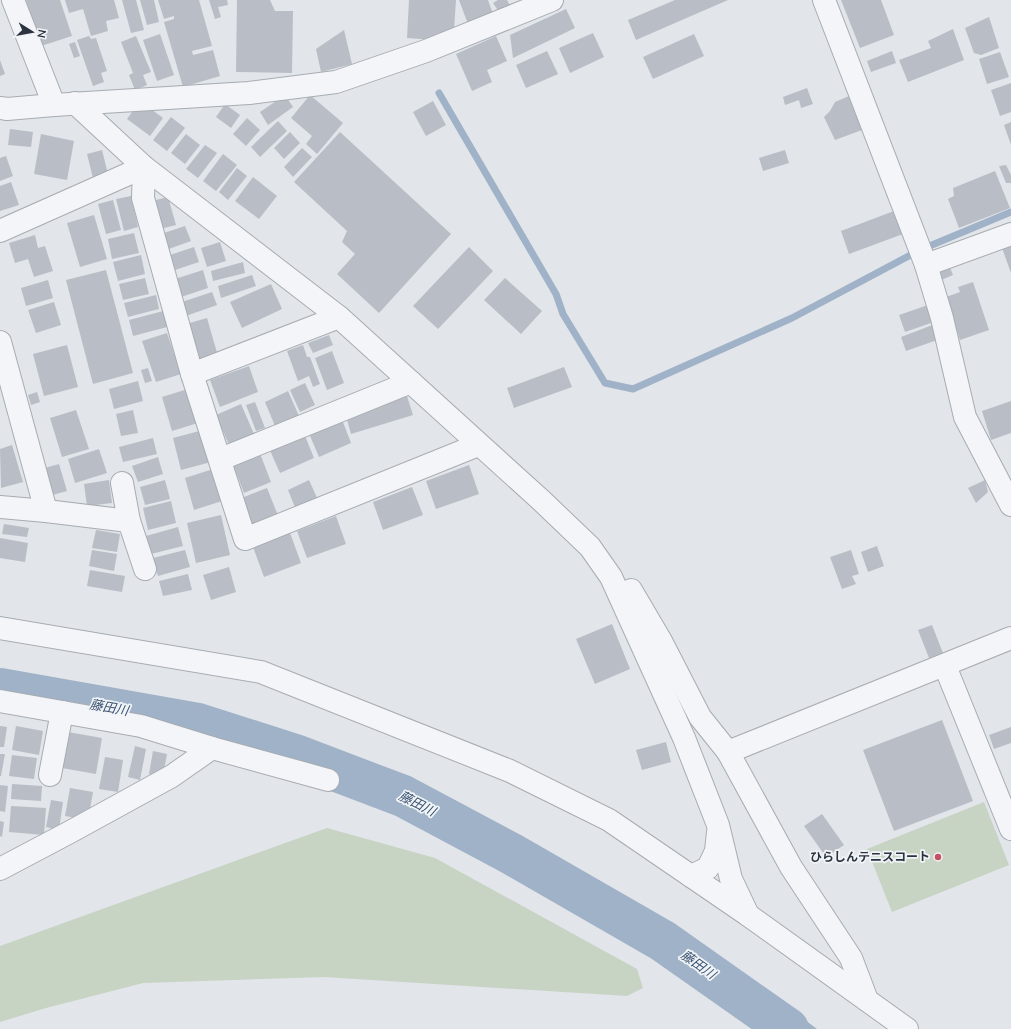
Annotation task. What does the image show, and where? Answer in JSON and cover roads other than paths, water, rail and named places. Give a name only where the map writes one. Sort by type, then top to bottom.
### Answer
[{"type":"street","points":[[14,0],[64,104],[339,317],[543,502],[590,547],[611,577],[684,738],[718,825],[731,879],[748,915]]},
{"type":"street","points":[[0,108],[7,109],[64,104],[249,93],[336,82],[426,50],[552,0]]},
{"type":"street","points":[[824,0],[926,265],[942,318],[966,417],[1011,505]]},
{"type":"street","points":[[0,231],[144,167]]},
{"type":"street","points":[[144,167],[143,198],[192,374],[221,459],[245,539],[478,444]]},
{"type":"street","points":[[926,265],[1011,234]]},
{"type":"street","points":[[192,374],[339,317]]},
{"type":"street","points":[[0,342],[46,510]]},
{"type":"street","points":[[221,459],[411,382]]},
{"type":"street","points":[[122,483],[130,521],[145,569]]},
{"type":"street","points":[[0,507],[46,510],[130,521]]},
{"type":"street","points":[[611,577],[625,581],[661,641],[700,716],[728,752],[791,867],[851,958],[867,1000]]},
{"type":"street","points":[[0,628],[261,672],[510,770],[609,820],[748,915],[907,1029]]},
{"type":"street","points":[[728,752],[945,666],[1011,638]]},
{"type":"street","points":[[945,666],[1011,828]]},
{"type":"street","points":[[0,701],[141,726],[212,748],[328,780]]},
{"type":"street","points":[[50,775],[62,712]]},
{"type":"street","points":[[0,869],[172,776],[212,748]]},
{"type":"street","points":[[690,876],[708,868],[716,851],[718,825]]},
{"type":"water","points":[[781,1002],[817,1029],[772,1029],[762,1021]]},
{"type":"waterway","points":[[439,93],[556,294],[563,314],[605,383],[633,389],[792,318],[920,250],[1011,212]]},
{"type":"waterway","name":"藤田川","points":[[0,689],[198,724],[295,755],[403,796],[510,853],[663,941],[788,1029]]},
{"type":"place","name":"ひらしんテニスコート","points":[[938,857]]}]
